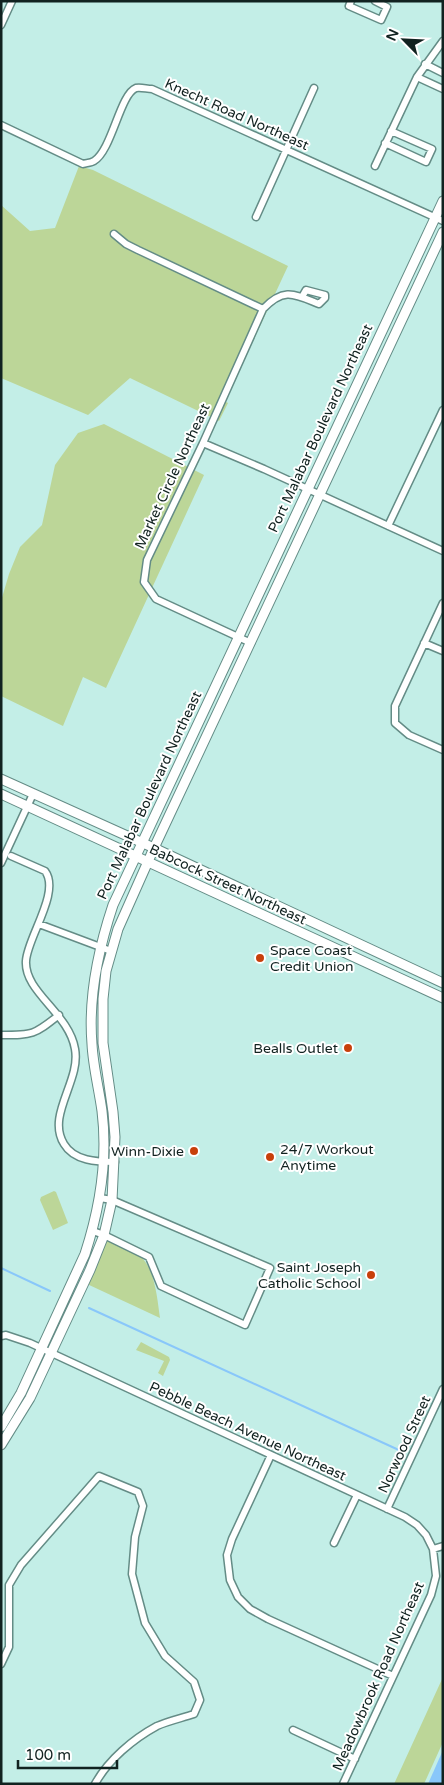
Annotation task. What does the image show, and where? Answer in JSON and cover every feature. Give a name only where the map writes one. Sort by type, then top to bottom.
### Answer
[{"type":"street","points":[[1,25],[12,1]]},
{"type":"street","points":[[351,1],[349,6],[381,20],[387,7],[376,2]]},
{"type":"street","points":[[375,166],[417,77],[443,41]]},
{"type":"street","points":[[426,64],[443,73]]},
{"type":"street","points":[[417,77],[443,89]]},
{"type":"street","points":[[256,216],[314,88]]},
{"type":"street","name":"Knecht Road Northeast","points":[[1,125],[83,164],[93,162],[102,153],[128,97],[135,89],[152,89],[439,219]]},
{"type":"street","points":[[386,143],[426,162],[432,149],[391,130]]},
{"type":"street","name":"Port Malabar Boulevard Northeast","points":[[1,1427],[21,1393],[85,1254],[100,1198],[104,1162],[102,1111],[92,1043],[92,998],[100,947],[113,905],[380,332],[439,219],[443,201]]},
{"type":"street","name":"Port Malabar Boulevard Northeast","points":[[1,1445],[18,1419],[51,1353],[104,1235],[112,1200],[115,1162],[113,1112],[103,1043],[103,999],[110,950],[154,848],[443,232]]},
{"type":"street","points":[[114,234],[126,244],[262,309],[276,297],[289,294],[302,297]]},
{"type":"street","name":"Market Circle Northeast","points":[[251,643],[156,599],[144,582],[147,560],[262,309]]},
{"type":"street","points":[[380,332],[392,338]]},
{"type":"street","points":[[388,526],[443,410]]},
{"type":"street","points":[[202,443],[320,494],[443,552]]},
{"type":"street","points":[[443,604],[395,706],[395,723],[409,735],[443,750]]},
{"type":"street","points":[[424,643],[443,651]]},
{"type":"street","name":"Babcock Street Northeast","points":[[1,779],[142,842],[443,983]]},
{"type":"street","name":"Babcock Street Northeast","points":[[1,794],[443,998]]},
{"type":"street","points":[[1,863],[33,794]]},
{"type":"street","points":[[11,856],[45,872],[48,876],[49,887],[39,924],[26,960],[26,968],[31,983],[59,1014],[72,1035],[76,1056],[74,1075],[59,1116],[60,1137],[64,1144],[75,1154],[90,1160],[115,1162]]},
{"type":"street","points":[[39,924],[110,950]]},
{"type":"street","points":[[1,1035],[29,1034],[40,1030],[59,1014]]},
{"type":"street","points":[[92,1231],[143,1252],[149,1257],[161,1286],[245,1325],[270,1268],[112,1200],[100,1198]]},
{"type":"street","name":"Pebble Beach Avenue Northeast","points":[[1,1336],[6,1335],[51,1353],[406,1517],[426,1535],[433,1549]]},
{"type":"street","name":"Norwood Street","points":[[387,1509],[443,1390]]},
{"type":"street","points":[[271,1455],[232,1539],[227,1555],[230,1580],[238,1598],[250,1609],[268,1619],[393,1676]]},
{"type":"street","points":[[1,1664],[9,1647],[9,1585],[22,1565],[99,1476],[138,1492],[143,1506],[135,1537],[132,1574],[144,1623],[165,1656],[194,1682],[200,1700],[194,1714],[158,1726],[125,1747],[98,1777],[95,1784]]},
{"type":"street","points":[[334,1543],[357,1495]]},
{"type":"street","points":[[433,1549],[443,1546]]},
{"type":"street","name":"Meadowbrook Road Northeast","points":[[343,1784],[431,1596],[436,1576],[433,1549]]},
{"type":"street","points":[[293,1730],[355,1758]]},
{"type":"green space","points":[[79,166],[93,170],[288,266],[240,369],[221,399],[228,403],[219,421],[130,378],[88,415],[1,378],[1,205],[30,231],[55,228]]},
{"type":"green space","points":[[104,424],[204,475],[106,688],[83,677],[63,726],[1,696],[1,601],[20,547],[42,525],[55,465],[78,433]]},
{"type":"green space","points":[[54,1191],[68,1223],[53,1230],[40,1200],[41,1197]]},
{"type":"green space","points":[[107,1240],[136,1253],[147,1265],[154,1282],[160,1318],[87,1284]]},
{"type":"green space","points":[[141,1342],[169,1357],[170,1360],[163,1376],[158,1373],[164,1361],[136,1350]]},
{"type":"green space","points":[[443,1677],[443,1742],[424,1784],[394,1784]]},
{"type":"water","points":[[443,1750],[443,1784],[428,1784]]},
{"type":"waterway","points":[[1,1268],[50,1291]]},
{"type":"waterway","points":[[89,1308],[401,1451]]},
{"type":"place","name":"Space Coast Credit Union","points":[[260,958]]},
{"type":"place","name":"Bealls Outlet","points":[[348,1048]]},
{"type":"place","name":"Winn-Dixie","points":[[194,1151]]},
{"type":"place","name":"24/7 Workout Anytime","points":[[270,1157]]},
{"type":"place","name":"Saint Joseph Catholic School","points":[[371,1275]]}]
